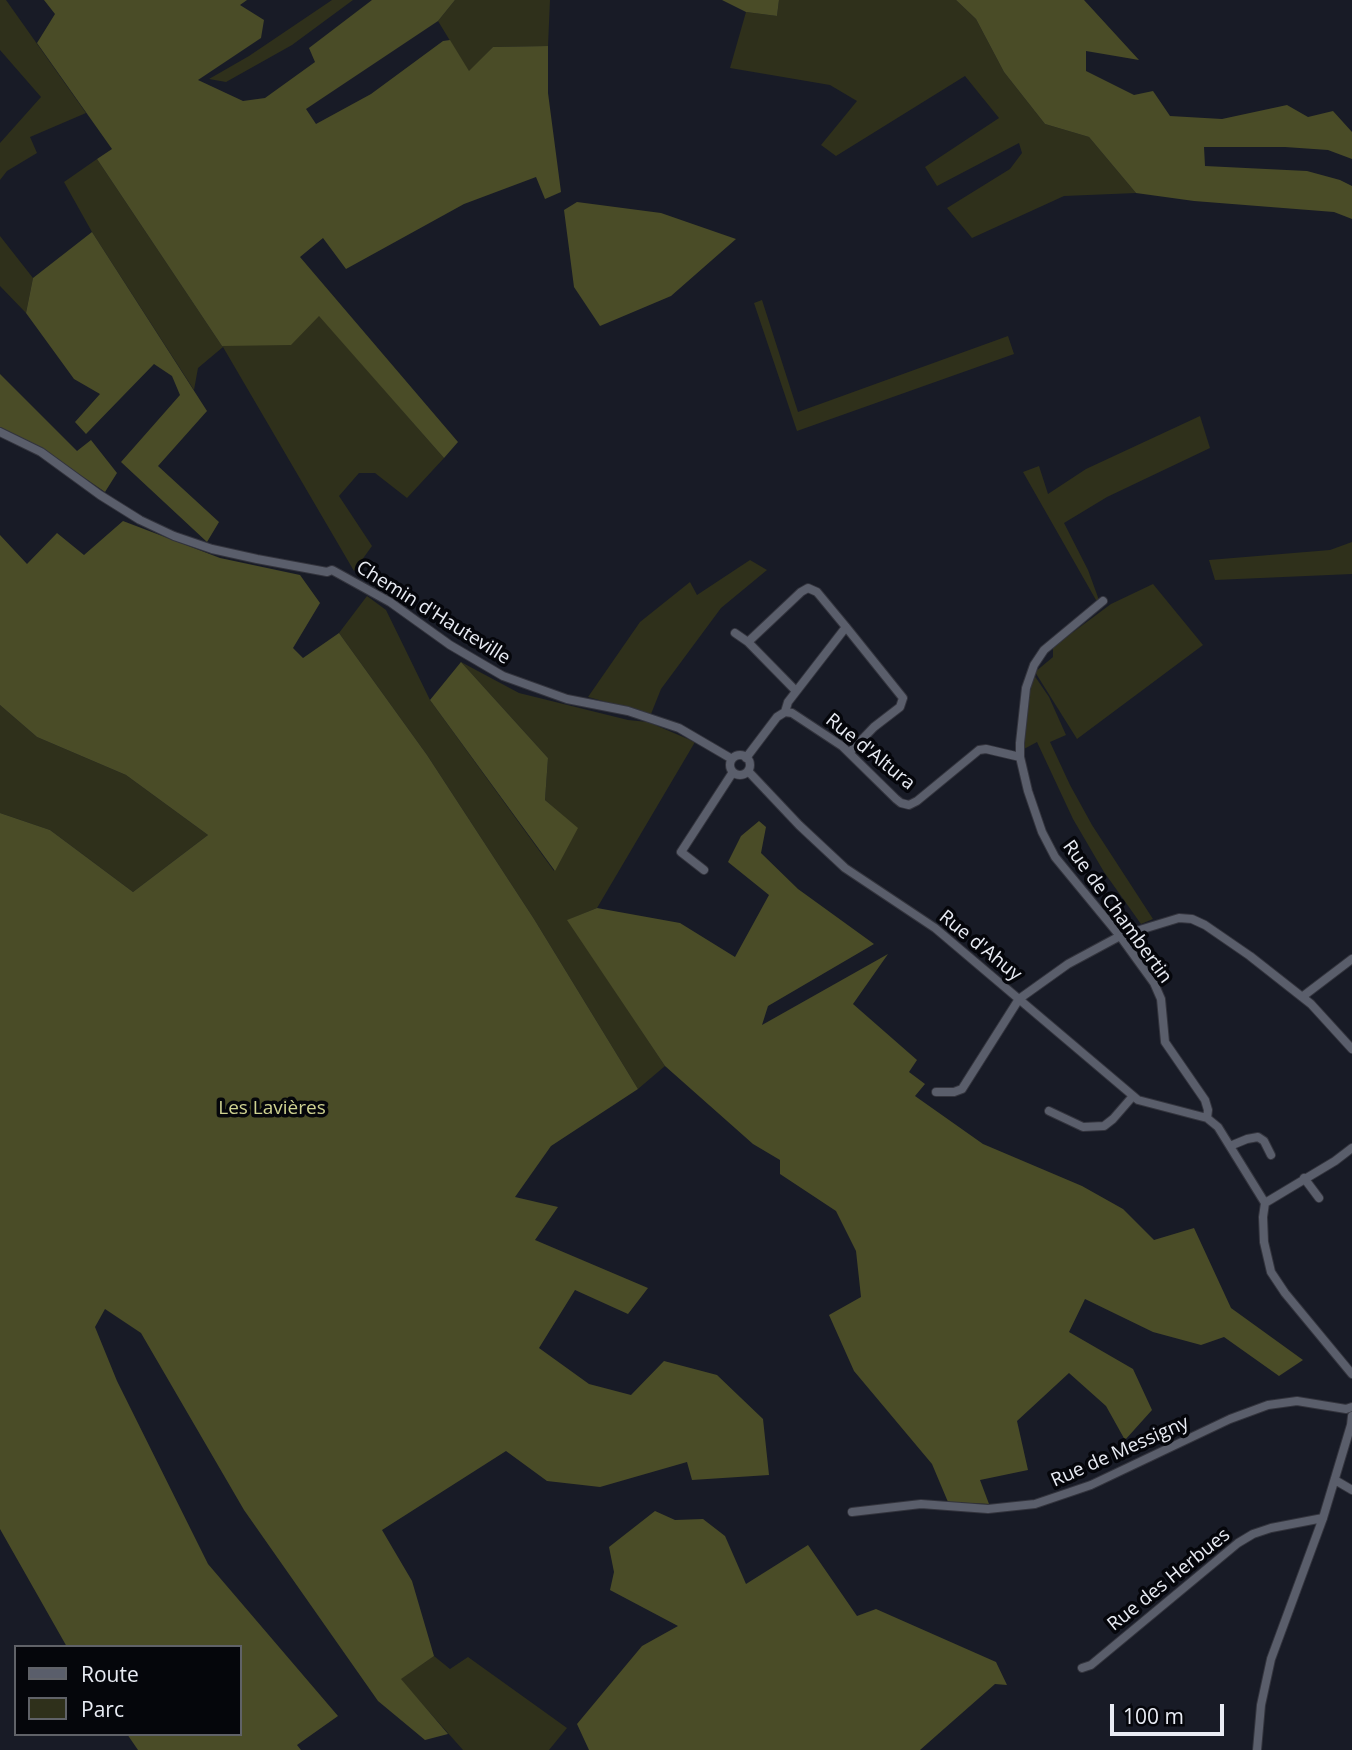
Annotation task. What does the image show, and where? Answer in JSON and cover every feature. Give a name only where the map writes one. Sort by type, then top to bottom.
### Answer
[{"type":"street","name":"Chemin d'Hauteville","points":[[0,432],[41,452],[100,495],[140,520],[174,536],[212,549],[257,559],[327,572],[332,570],[390,602],[450,645],[503,676],[567,698],[628,712],[679,728],[732,760]]},
{"type":"street","points":[[748,642],[801,592],[808,588],[817,592],[903,698],[900,707],[874,727],[850,752]]},
{"type":"street","name":"Rue de Chambertin","points":[[1103,601],[1044,650],[1034,665],[1024,698],[1020,757],[1034,811],[1055,856],[1121,936],[1158,991],[1163,1006],[1163,1038],[1205,1100],[1207,1118],[1218,1126],[1265,1203]]},
{"type":"street","points":[[746,758],[773,722],[785,712],[788,702],[846,627]]},
{"type":"street","points":[[735,633],[748,642],[796,691]]},
{"type":"street","name":"Rue d'Altura","points":[[785,712],[800,717],[850,752],[896,799],[905,804],[917,801],[979,750],[986,749],[1020,757]]},
{"type":"street","points":[[739,756],[746,758],[750,765],[748,771],[741,775],[733,772],[730,766],[732,760],[739,756]]},
{"type":"street","name":"Rue d'Ahuy","points":[[748,771],[799,825],[845,867],[935,928],[1133,1096],[1144,1104],[1207,1118]]},
{"type":"street","points":[[704,870],[681,852],[733,772]]},
{"type":"street","points":[[936,1092],[962,1089],[1019,999],[1068,964],[1121,936],[1168,920],[1192,919],[1224,937],[1302,997],[1352,1049]]},
{"type":"street","points":[[1302,997],[1352,959]]},
{"type":"street","points":[[1049,1111],[1083,1126],[1104,1126],[1133,1096]]},
{"type":"street","points":[[1230,1146],[1258,1137],[1264,1141],[1271,1155]]},
{"type":"street","points":[[1352,1148],[1265,1203],[1262,1227],[1271,1272],[1352,1374]]},
{"type":"street","points":[[1304,1178],[1319,1199]]},
{"type":"street","name":"Rue de Messigny","points":[[852,1512],[921,1504],[988,1509],[1035,1504],[1091,1485],[1230,1419],[1268,1405],[1297,1401],[1346,1409],[1352,1407]]},
{"type":"street","points":[[1258,1750],[1261,1705],[1271,1658],[1323,1518],[1352,1416]]},
{"type":"street","points":[[1335,1480],[1352,1490]]},
{"type":"street","name":"Rue des Herbues","points":[[1082,1668],[1091,1665],[1238,1543],[1271,1528],[1323,1518]]},
{"type":"green space","points":[[0,0],[6,0],[86,113],[30,137],[37,153],[7,171],[0,180],[0,143],[41,97],[0,50]]},
{"type":"green space","points":[[44,0],[247,0],[240,5],[264,20],[261,38],[198,80],[243,101],[265,98],[315,62],[309,48],[372,0],[455,0],[438,21],[306,109],[316,124],[371,94],[443,41],[450,40],[469,71],[493,47],[548,46],[548,93],[561,192],[545,199],[536,177],[464,204],[346,269],[323,238],[300,257],[458,442],[444,458],[319,316],[291,345],[222,346],[97,159],[112,149],[37,43],[55,14]]},
{"type":"green space","points":[[332,0],[353,0],[292,45],[226,82],[209,79],[249,56]]},
{"type":"green space","points":[[455,0],[550,0],[548,46],[493,47],[469,72],[438,21]]},
{"type":"green space","points":[[722,0],[779,0],[777,16],[746,12]]},
{"type":"green space","points":[[779,0],[956,0],[976,19],[1004,72],[1045,124],[1089,137],[1136,193],[1064,196],[972,238],[947,208],[1010,169],[1022,153],[1019,143],[937,186],[925,167],[999,118],[965,76],[836,156],[821,145],[857,101],[830,85],[730,68],[746,12],[777,16]]},
{"type":"green space","points":[[956,0],[1084,0],[1139,60],[1086,51],[1086,71],[1134,95],[1153,91],[1170,116],[1222,119],[1287,105],[1308,117],[1333,111],[1352,132],[1352,159],[1328,150],[1204,147],[1205,166],[1307,171],[1340,180],[1352,186],[1352,219],[1334,212],[1194,201],[1136,193],[1089,137],[1045,124],[1004,72],[976,19]]},
{"type":"green space","points":[[97,159],[222,346],[319,315],[444,458],[407,498],[375,473],[359,473],[339,496],[372,546],[354,571],[223,347],[198,368],[194,390],[92,232],[64,182]]},
{"type":"green space","points":[[577,202],[661,213],[736,239],[671,296],[600,326],[574,287],[564,210]]},
{"type":"green space","points":[[92,232],[207,411],[158,466],[219,522],[207,542],[121,462],[180,395],[172,376],[154,364],[86,434],[75,422],[100,394],[74,379],[26,313],[33,278]]},
{"type":"green space","points":[[0,236],[33,278],[26,313],[0,286]]},
{"type":"green space","points":[[762,300],[798,412],[1008,336],[1014,354],[797,431],[754,303]]},
{"type":"green space","points":[[0,374],[77,451],[91,440],[117,473],[105,492],[44,450],[0,427]]},
{"type":"green space","points":[[1200,416],[1210,448],[1107,497],[1064,523],[1088,570],[1099,600],[1096,600],[1023,472],[1039,466],[1048,494],[1086,469]]},
{"type":"green space","name":"Les Lavières","points":[[123,521],[220,558],[300,575],[320,603],[293,648],[303,658],[339,633],[427,755],[534,919],[638,1089],[551,1146],[515,1197],[558,1207],[535,1240],[648,1288],[628,1314],[575,1290],[539,1348],[589,1384],[631,1395],[664,1361],[717,1375],[763,1419],[769,1475],[692,1480],[687,1462],[600,1487],[547,1481],[506,1451],[382,1530],[412,1581],[434,1656],[401,1679],[448,1734],[425,1740],[378,1701],[244,1510],[141,1333],[105,1309],[95,1327],[117,1381],[208,1564],[338,1716],[297,1745],[301,1750],[138,1750],[128,1736],[242,1736],[242,1645],[66,1645],[0,1529],[0,813],[50,830],[133,892],[208,835],[126,775],[37,737],[0,705],[0,535],[27,564],[57,533],[84,555]]},
{"type":"green space","points":[[1352,542],[1352,574],[1215,580],[1209,560],[1330,550]]},
{"type":"green space","points":[[750,560],[767,570],[721,608],[661,689],[651,714],[588,697],[640,622],[690,582],[697,595]]},
{"type":"green space","points":[[1153,584],[1203,645],[1077,739],[1035,672],[1053,657],[1053,647],[1111,604]]},
{"type":"green space","points":[[367,596],[386,610],[430,700],[554,871],[577,828],[545,800],[548,758],[461,662],[519,693],[628,720],[648,722],[695,742],[597,908],[568,920],[665,1066],[638,1089],[534,919],[427,755],[339,633]]},
{"type":"green space","points":[[461,662],[548,758],[545,800],[578,828],[555,871],[430,700]]},
{"type":"green space","points":[[1034,675],[1049,697],[1066,735],[1050,742],[1070,785],[1092,825],[1153,919],[1141,924],[1104,872],[1073,819],[1037,742],[1024,749],[1027,701]]},
{"type":"green space","points":[[0,705],[37,737],[126,775],[208,835],[133,892],[50,830],[0,813]]},
{"type":"green space","points":[[759,821],[766,827],[761,853],[798,889],[874,944],[768,1006],[762,1025],[888,954],[853,1004],[917,1060],[909,1072],[925,1084],[915,1096],[983,1144],[1082,1186],[1123,1209],[1154,1240],[1194,1228],[1231,1308],[1303,1360],[1279,1376],[1224,1337],[1201,1345],[1153,1332],[1085,1299],[1069,1332],[1133,1369],[1152,1410],[1125,1440],[1106,1406],[1069,1373],[1017,1421],[1028,1470],[980,1480],[989,1504],[948,1502],[932,1464],[854,1371],[829,1315],[861,1297],[856,1251],[836,1211],[780,1174],[780,1160],[753,1144],[665,1066],[567,920],[597,908],[680,923],[735,957],[769,895],[728,862],[741,836]]},
{"type":"green space","points":[[655,1511],[675,1520],[703,1519],[725,1536],[746,1584],[808,1545],[857,1616],[876,1609],[996,1662],[1007,1685],[995,1684],[920,1750],[589,1750],[577,1724],[642,1646],[678,1626],[610,1590],[614,1572],[609,1547]]},
{"type":"green space","points":[[434,1656],[450,1669],[468,1657],[567,1728],[549,1750],[463,1750],[400,1679]]}]
